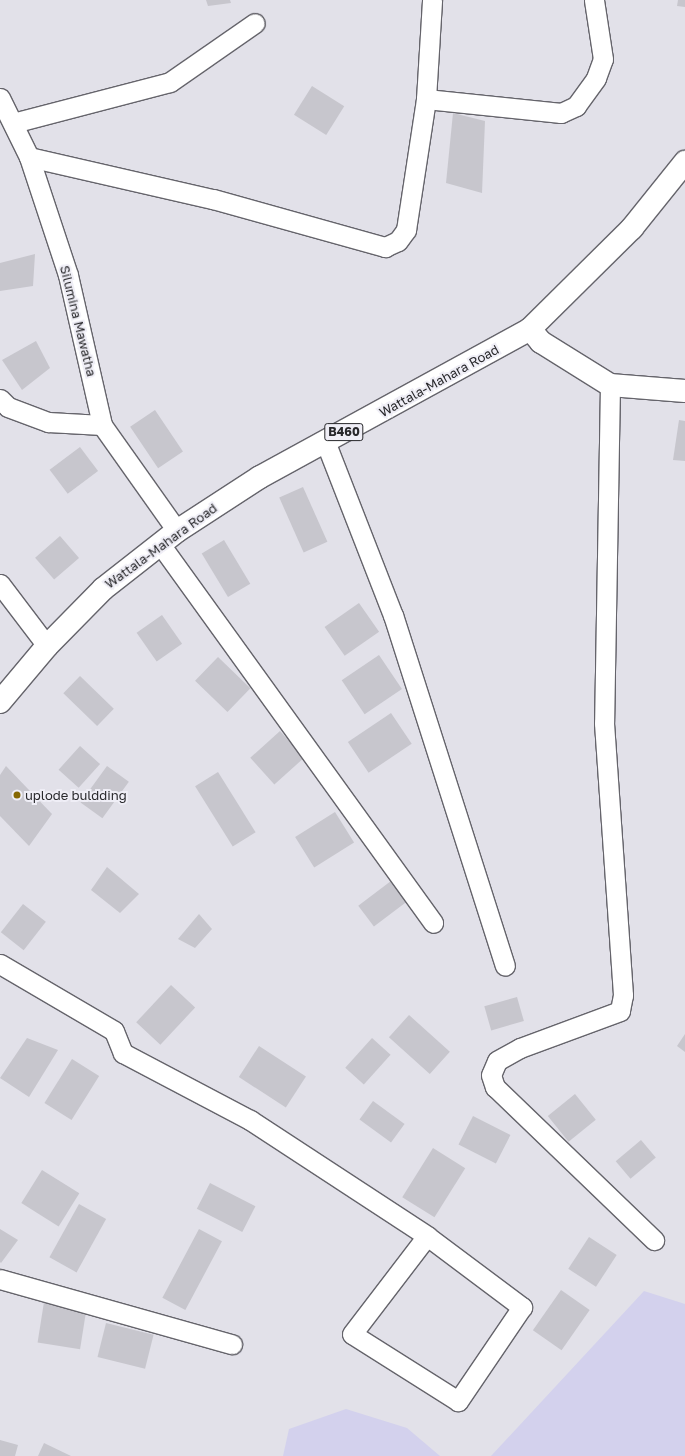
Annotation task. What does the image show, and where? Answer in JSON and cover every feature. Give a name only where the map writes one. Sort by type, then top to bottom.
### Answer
[{"type":"main road","name":"Wattala-Mahara Road","points":[[0,702],[47,646],[103,588],[177,531],[260,477],[325,441],[446,378],[530,330],[632,228],[685,162]]},
{"type":"main road","points":[[530,330],[541,342],[610,385],[685,391]]},
{"type":"street","points":[[29,158],[213,199],[385,247],[398,241],[406,230],[426,99],[432,0]]},
{"type":"street","points":[[426,99],[561,112],[576,106],[596,78],[603,59],[594,0]]},
{"type":"street","points":[[13,123],[170,82],[255,23]]},
{"type":"street","name":"Silumina Mawatha","points":[[0,98],[29,158],[68,276],[102,425],[177,531]]},
{"type":"street","points":[[610,385],[604,723],[623,995],[620,1011],[520,1048],[497,1061],[491,1075],[495,1088],[654,1240]]},
{"type":"street","points":[[0,400],[8,407],[48,422],[102,425]]},
{"type":"street","points":[[325,441],[393,615],[504,966]]},
{"type":"street","points":[[160,544],[433,923]]},
{"type":"street","points":[[0,584],[47,646]]},
{"type":"street","points":[[0,964],[114,1031],[123,1053],[250,1120],[427,1236],[522,1307],[458,1401],[352,1334],[427,1236]]},
{"type":"street","points":[[0,1279],[232,1344]]},
{"type":"shaded area","points":[[644,1291],[685,1304],[685,1456],[491,1456]]},
{"type":"shaded area","points":[[346,1409],[407,1428],[440,1456],[283,1456],[289,1429]]},
{"type":"building","points":[[206,0],[230,0],[231,3],[208,6]]},
{"type":"building","points":[[678,0],[685,0],[685,7],[677,6]]},
{"type":"building","points":[[312,86],[344,106],[326,135],[294,115]]},
{"type":"building","points":[[453,113],[485,121],[482,193],[446,183]]},
{"type":"building","points":[[35,254],[33,286],[0,291],[0,263]]},
{"type":"building","points":[[36,341],[50,368],[22,390],[2,360]]},
{"type":"building","points":[[155,410],[183,451],[158,468],[130,427]]},
{"type":"building","points":[[679,420],[685,421],[685,461],[673,460]]},
{"type":"building","points":[[80,447],[98,471],[68,494],[50,470]]},
{"type":"building","points":[[303,487],[327,542],[304,552],[279,498]]},
{"type":"building","points":[[60,536],[79,558],[54,580],[35,558]]},
{"type":"building","points":[[224,540],[250,584],[228,597],[202,553]]},
{"type":"building","points":[[359,603],[379,632],[345,656],[325,627]]},
{"type":"building","points":[[162,615],[182,644],[157,661],[137,633]]},
{"type":"building","points":[[379,655],[402,689],[365,714],[342,680]]},
{"type":"building","points":[[218,657],[250,688],[227,712],[195,681]]},
{"type":"building","points":[[80,676],[114,709],[97,726],[63,693]]},
{"type":"building","points":[[391,713],[412,744],[369,773],[348,742]]},
{"type":"building","points":[[280,731],[304,758],[274,785],[250,758]]},
{"type":"building","points":[[80,746],[100,764],[79,788],[59,770]]},
{"type":"building","name":"uplode buldding","points":[[6,766],[52,814],[29,846],[0,816],[0,775]]},
{"type":"building","points":[[107,766],[129,782],[102,818],[81,802]]},
{"type":"building","points":[[218,772],[256,832],[233,847],[195,786]]},
{"type":"building","points":[[335,812],[354,843],[314,867],[295,837]]},
{"type":"building","points":[[107,867],[139,894],[120,913],[91,890]]},
{"type":"building","points":[[391,881],[407,902],[374,926],[358,906]]},
{"type":"building","points":[[23,904],[46,922],[24,950],[1,932]]},
{"type":"building","points":[[199,914],[212,929],[195,948],[178,939]]},
{"type":"building","points":[[171,985],[195,1008],[160,1045],[136,1022]]},
{"type":"building","points":[[517,997],[524,1021],[491,1030],[484,1006]]},
{"type":"building","points":[[409,1015],[450,1052],[430,1074],[389,1037]]},
{"type":"building","points":[[685,1034],[685,1052],[677,1046]]},
{"type":"building","points":[[27,1038],[58,1050],[29,1097],[0,1078]]},
{"type":"building","points":[[372,1038],[391,1055],[364,1084],[345,1068]]},
{"type":"building","points":[[259,1046],[306,1076],[286,1108],[239,1077]]},
{"type":"building","points":[[72,1059],[99,1076],[72,1120],[44,1103]]},
{"type":"building","points":[[575,1094],[596,1120],[569,1142],[548,1116]]},
{"type":"building","points":[[373,1101],[405,1124],[391,1143],[359,1120]]},
{"type":"building","points":[[473,1116],[510,1135],[496,1164],[458,1145]]},
{"type":"building","points":[[641,1140],[656,1158],[631,1179],[616,1161]]},
{"type":"building","points":[[433,1148],[465,1168],[434,1217],[402,1197]]},
{"type":"building","points":[[42,1170],[79,1193],[59,1226],[21,1203]]},
{"type":"building","points":[[210,1183],[255,1206],[242,1232],[197,1209]]},
{"type":"building","points":[[79,1204],[106,1219],[77,1272],[49,1257]]},
{"type":"building","points":[[0,1229],[18,1240],[1,1263],[0,1262]]},
{"type":"building","points":[[199,1229],[222,1241],[185,1310],[162,1298]]},
{"type":"building","points":[[589,1237],[617,1255],[596,1287],[568,1269]]},
{"type":"building","points":[[561,1290],[590,1310],[562,1350],[533,1330]]},
{"type":"building","points":[[44,1302],[86,1309],[80,1349],[38,1342]]},
{"type":"building","points":[[106,1323],[154,1335],[145,1369],[98,1357]]},
{"type":"building","points":[[0,1440],[18,1445],[15,1456],[0,1456]]},
{"type":"building","points":[[44,1443],[71,1456],[38,1456]]},
{"type":"place","name":"uplode buldding","points":[[17,795]]}]
